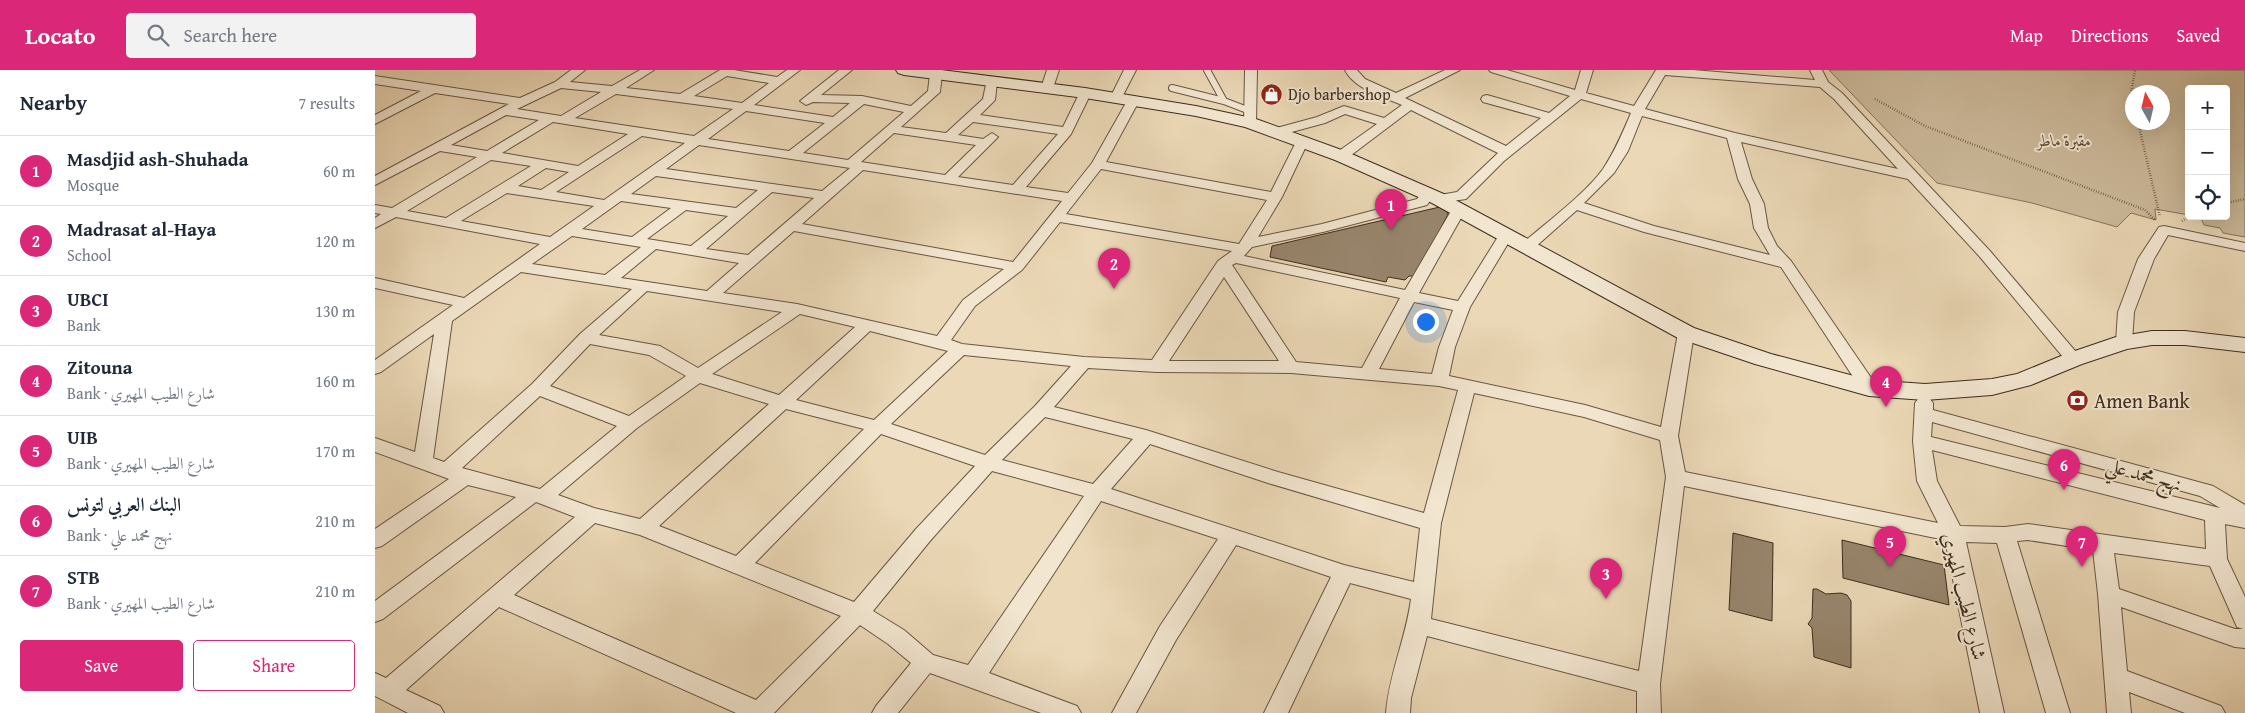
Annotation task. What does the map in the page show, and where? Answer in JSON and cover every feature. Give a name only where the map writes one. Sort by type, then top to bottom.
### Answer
[{"type":"main road","points":[[904,70],[991,81],[1050,79],[1085,93],[1196,111],[1250,117],[1277,132],[1341,156],[1433,196],[1686,333],[1763,359],[1869,388],[1925,392],[1992,388],[2023,380],[2074,359],[2125,342],[2169,338],[2245,345]]},
{"type":"street","points":[[375,181],[521,102],[559,84],[579,70]]},
{"type":"street","points":[[375,224],[488,155],[614,90],[648,70]]},
{"type":"street","points":[[375,368],[794,70]]},
{"type":"street","points":[[788,114],[846,70]]},
{"type":"street","points":[[941,342],[969,302],[1017,267],[1097,164],[1124,100],[1129,70]]},
{"type":"street","points":[[1250,117],[1251,70]]},
{"type":"street","points":[[1351,70],[1357,78],[1507,152]]},
{"type":"street","points":[[1396,98],[1454,70]]},
{"type":"street","points":[[1495,70],[1579,95],[1733,136],[1909,175]]},
{"type":"street","points":[[1237,254],[1323,228],[1421,202],[1433,196],[1461,196],[1507,152],[1579,95],[1587,70]]},
{"type":"street","points":[[1816,70],[1823,84],[1838,96],[1909,175],[1985,254],[2074,359]]},
{"type":"street","points":[[1528,246],[1575,205],[1612,166],[1621,151],[1638,110],[1663,71],[1823,84]]},
{"type":"street","points":[[682,98],[725,72],[779,81]]},
{"type":"street","points":[[710,296],[826,196],[891,129],[934,92],[937,74]]},
{"type":"street","points":[[375,80],[521,102]]},
{"type":"street","points":[[948,138],[989,100],[991,81]]},
{"type":"street","points":[[559,84],[682,98],[835,121]]},
{"type":"street","points":[[375,120],[433,89]]},
{"type":"street","points":[[1016,190],[1067,131],[1085,93]]},
{"type":"street","points":[[809,98],[863,100],[912,110]]},
{"type":"street","points":[[1487,99],[1550,117]]},
{"type":"street","points":[[792,155],[863,100]]},
{"type":"street","points":[[1341,156],[1410,105]]},
{"type":"street","points":[[1277,132],[1347,110],[1387,123]]},
{"type":"street","points":[[504,111],[1070,198]]},
{"type":"street","points":[[971,118],[1067,131]]},
{"type":"street","points":[[948,179],[1007,123]]},
{"type":"street","points":[[891,129],[987,143]]},
{"type":"street","points":[[544,194],[639,132]]},
{"type":"street","points":[[1733,136],[1745,179],[1757,204],[1761,228],[1771,248],[1785,264],[1869,388]]},
{"type":"street","points":[[1157,366],[1215,279],[1237,254],[1275,197],[1302,142]]},
{"type":"street","points":[[438,147],[581,170]]},
{"type":"street","points":[[449,222],[544,164]]},
{"type":"street","points":[[1097,164],[1275,197]]},
{"type":"street","points":[[652,171],[826,196]]},
{"type":"street","points":[[504,188],[544,194],[683,205],[740,213]]},
{"type":"street","points":[[694,251],[769,188]]},
{"type":"street","points":[[636,241],[683,205]]},
{"type":"street","points":[[1575,205],[1649,229],[1785,264]]},
{"type":"street","points":[[375,209],[553,242]]},
{"type":"street","points":[[1369,373],[1389,332],[1459,209]]},
{"type":"street","points":[[1056,217],[1237,254],[1410,297],[1462,307]]},
{"type":"street","points":[[790,226],[1017,267]]},
{"type":"street","points":[[2125,342],[2126,312],[2146,259],[2164,230],[2245,247]]},
{"type":"street","points":[[568,231],[750,260]]},
{"type":"street","points":[[1439,380],[1447,347],[1462,307],[1506,235]]},
{"type":"street","points":[[609,280],[654,244]]},
{"type":"street","points":[[1237,254],[1291,367]]},
{"type":"street","points":[[519,267],[797,309],[941,342],[960,349],[1085,362],[1157,366],[1291,367],[1439,380],[1585,411],[1669,436]]},
{"type":"street","points":[[375,283],[465,303]]},
{"type":"street","points":[[375,540],[456,474],[586,338],[644,286]]},
{"type":"street","points":[[375,613],[537,497],[631,424],[797,309]]},
{"type":"street","points":[[423,463],[444,320]]},
{"type":"street","points":[[644,528],[866,326]]},
{"type":"street","points":[[1649,713],[1649,684],[1676,477],[1669,436],[1686,333]]},
{"type":"street","points":[[586,338],[654,350],[699,376],[783,402],[879,428],[988,463],[1097,492],[1344,573],[1423,593]]},
{"type":"street","points":[[739,566],[911,394],[960,349]]},
{"type":"street","points":[[497,597],[758,713],[858,613],[988,463],[1041,410],[1085,362]]},
{"type":"street","points":[[1398,713],[1399,698],[1419,624],[1431,523],[1467,386]]},
{"type":"street","points":[[538,388],[631,424]]},
{"type":"street","name":"شارع الطيب المهيري","points":[[1925,392],[1922,441],[1927,481],[1954,534],[1993,713]]},
{"type":"street","points":[[1041,410],[1146,436],[1275,478],[1431,523]]},
{"type":"street","name":"نهج محمد علي","points":[[1923,413],[2206,491],[2245,514]]},
{"type":"street","points":[[973,677],[1097,492],[1146,436]]},
{"type":"street","name":"نهج محمد علي","points":[[1922,441],[2215,515],[2245,520]]},
{"type":"street","points":[[375,445],[456,474],[537,497],[591,515],[644,528],[858,613],[896,637],[926,662],[973,677],[1069,713]]},
{"type":"street","points":[[1676,477],[1954,534],[2005,535],[2028,532],[2217,559]]},
{"type":"street","points":[[432,713],[381,687],[497,597],[591,515]]},
{"type":"street","points":[[2215,515],[2217,559],[2245,621]]},
{"type":"street","points":[[2005,535],[2058,713]]},
{"type":"street","points":[[1124,713],[1168,633],[1231,536]]},
{"type":"street","points":[[2102,544],[2109,594],[2119,713]]},
{"type":"street","points":[[1275,713],[1344,573]]},
{"type":"street","points":[[2109,594],[2235,638],[2245,639]]},
{"type":"street","points":[[1419,624],[1649,684]]},
{"type":"street","points":[[884,713],[926,662]]},
{"type":"street","points":[[2117,677],[2213,713]]},
{"type":"lane","points":[[1207,70],[1224,101]]},
{"type":"lane","points":[[1172,88],[1224,101],[1250,117]]},
{"type":"path","points":[[2132,85],[2135,70]]},
{"type":"path","points":[[1875,99],[1925,126],[2145,210],[2164,230]]},
{"type":"path","points":[[2140,130],[2164,230]]},
{"type":"path","points":[[2230,203],[2245,199]]},
{"type":"green space","name":"مقبرة ماطر","points":[[1829,70],[2245,70],[2245,237],[2223,233],[2220,228],[2204,225],[2202,220],[2230,220],[2230,85],[2185,85],[2185,214],[2155,209],[2156,220],[2131,213],[2117,227],[2032,203],[1937,183]]},
{"type":"building","points":[[1444,206],[1448,214],[1417,276],[1409,276],[1405,280],[1388,277],[1386,282],[1270,257],[1272,246]]},
{"type":"building","points":[[1733,533],[1773,543],[1772,621],[1729,610]]},
{"type":"building","points":[[1842,540],[1944,565],[1949,605],[1843,578]]},
{"type":"building","points":[[1813,589],[1826,594],[1841,593],[1847,595],[1851,601],[1851,668],[1814,657],[1812,628],[1808,624],[1812,618]]},
{"type":"place","name":"Djo barbershop","points":[[1272,94]]},
{"type":"place","name":"Masdjid ash-Shuhada","points":[[1391,230]]},
{"type":"place","name":"Madrasat al-Haya","points":[[1114,289]]},
{"type":"place","name":"Amen Bank","points":[[2078,400]]},
{"type":"place","name":"Zitouna","points":[[1886,407]]},
{"type":"place","name":"البنك العربي لتونس","points":[[2064,490]]},
{"type":"place","name":"UIB","points":[[1890,567]]},
{"type":"place","name":"STB","points":[[2082,567]]},
{"type":"place","name":"UBCI","points":[[1606,599]]}]
